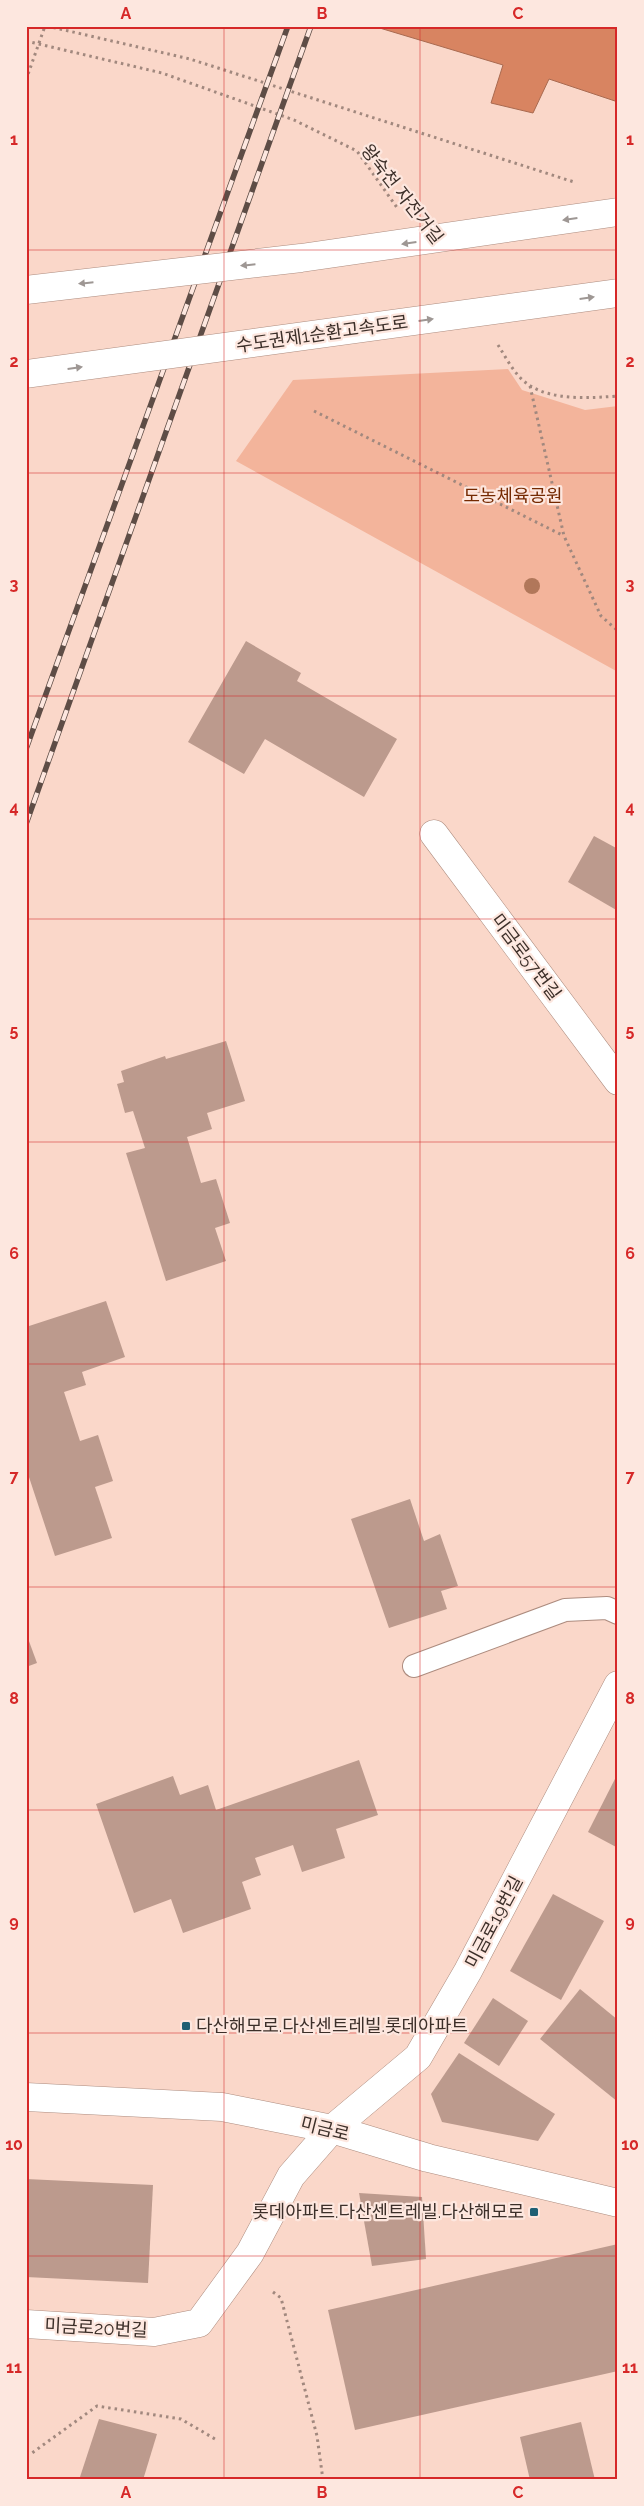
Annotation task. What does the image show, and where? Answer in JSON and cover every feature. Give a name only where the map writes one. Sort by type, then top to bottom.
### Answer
[{"type":"main road","points":[[26,290],[301,258],[618,212]]},
{"type":"main road","name":"수도권제1순환고속도로","points":[[26,374],[618,294]]},
{"type":"main road","name":"미금로57번길","points":[[434,834],[618,1082]]},
{"type":"main road","name":"미금로19번길","points":[[332,2129],[418,2057],[468,1971],[618,1685]]},
{"type":"main road","name":"미금로","points":[[26,2097],[222,2107],[332,2129],[428,2158],[618,2203]]},
{"type":"main road","name":"미금로20번길","points":[[26,2324],[154,2332],[199,2323],[250,2253],[291,2176],[332,2129]]},
{"type":"lane","points":[[414,1666],[566,1610],[607,1608],[618,1613]]},
{"type":"path","points":[[26,80],[46,26],[190,59],[580,184]]},
{"type":"path","name":"왕숙천 자전거길","points":[[26,41],[162,73],[294,120],[357,151],[403,216]]},
{"type":"path","points":[[495,341],[516,373],[530,386],[555,394],[582,398],[618,396]]},
{"type":"path","points":[[530,386],[564,536],[602,616],[618,631]]},
{"type":"path","points":[[314,411],[564,536]]},
{"type":"path","points":[[272,2292],[281,2298],[317,2436],[323,2480]]},
{"type":"path","points":[[26,2453],[32,2453],[97,2406],[181,2419],[214,2439]]},
{"type":"green space","name":"도농체육공원","points":[[508,369],[522,390],[585,410],[618,406],[618,672],[236,461],[293,380]]},
{"type":"shaded area","points":[[373,26],[618,26],[618,102],[549,79],[533,113],[491,103],[503,65]]},
{"type":"building","points":[[246,641],[301,673],[297,681],[397,739],[364,797],[265,739],[244,774],[188,742]]},
{"type":"building","points":[[594,836],[618,849],[618,911],[568,882]]},
{"type":"building","points":[[226,1041],[245,1101],[207,1113],[212,1129],[187,1137],[201,1183],[216,1179],[230,1223],[215,1228],[226,1261],[166,1281],[126,1153],[145,1148],[133,1111],[125,1113],[117,1084],[124,1082],[121,1071],[165,1056],[166,1059]]},
{"type":"building","points":[[106,1301],[125,1357],[82,1372],[86,1385],[64,1392],[80,1441],[98,1435],[113,1481],[95,1487],[112,1538],[55,1556],[26,1468],[26,1327]]},
{"type":"building","points":[[410,1499],[424,1541],[440,1534],[458,1586],[441,1591],[447,1609],[389,1628],[351,1519]]},
{"type":"building","points":[[26,1633],[37,1663],[26,1667]]},
{"type":"building","points":[[359,1760],[378,1815],[336,1829],[345,1858],[302,1872],[293,1845],[255,1858],[261,1875],[242,1882],[251,1909],[183,1933],[171,1899],[134,1913],[96,1804],[173,1776],[180,1795],[208,1785],[216,1810]]},
{"type":"building","points":[[618,1773],[618,1848],[588,1832]]},
{"type":"building","points":[[553,1894],[604,1921],[561,2000],[510,1971]]},
{"type":"building","points":[[580,1989],[618,2020],[618,2102],[540,2039]]},
{"type":"building","points":[[493,1998],[528,2021],[499,2066],[464,2043]]},
{"type":"building","points":[[459,2053],[555,2114],[538,2141],[442,2122],[431,2094]]},
{"type":"building","points":[[26,2179],[153,2185],[148,2283],[26,2277]]},
{"type":"building","points":[[359,2193],[422,2197],[426,2259],[372,2266]]},
{"type":"building","points":[[618,2244],[618,2371],[355,2430],[328,2310]]},
{"type":"building","points":[[99,2419],[157,2434],[143,2480],[79,2480]]},
{"type":"building","points":[[581,2422],[595,2480],[530,2480],[520,2437]]},
{"type":"railway","points":[[26,749],[288,26]]},
{"type":"railway","points":[[26,824],[311,26]]},
{"type":"place","name":"다산해모로.다산센트레빌.롯데아파트","points":[[186,2026]]},
{"type":"place","name":"롯데아파트.다산센트레빌.다산해모로","points":[[534,2212]]}]
